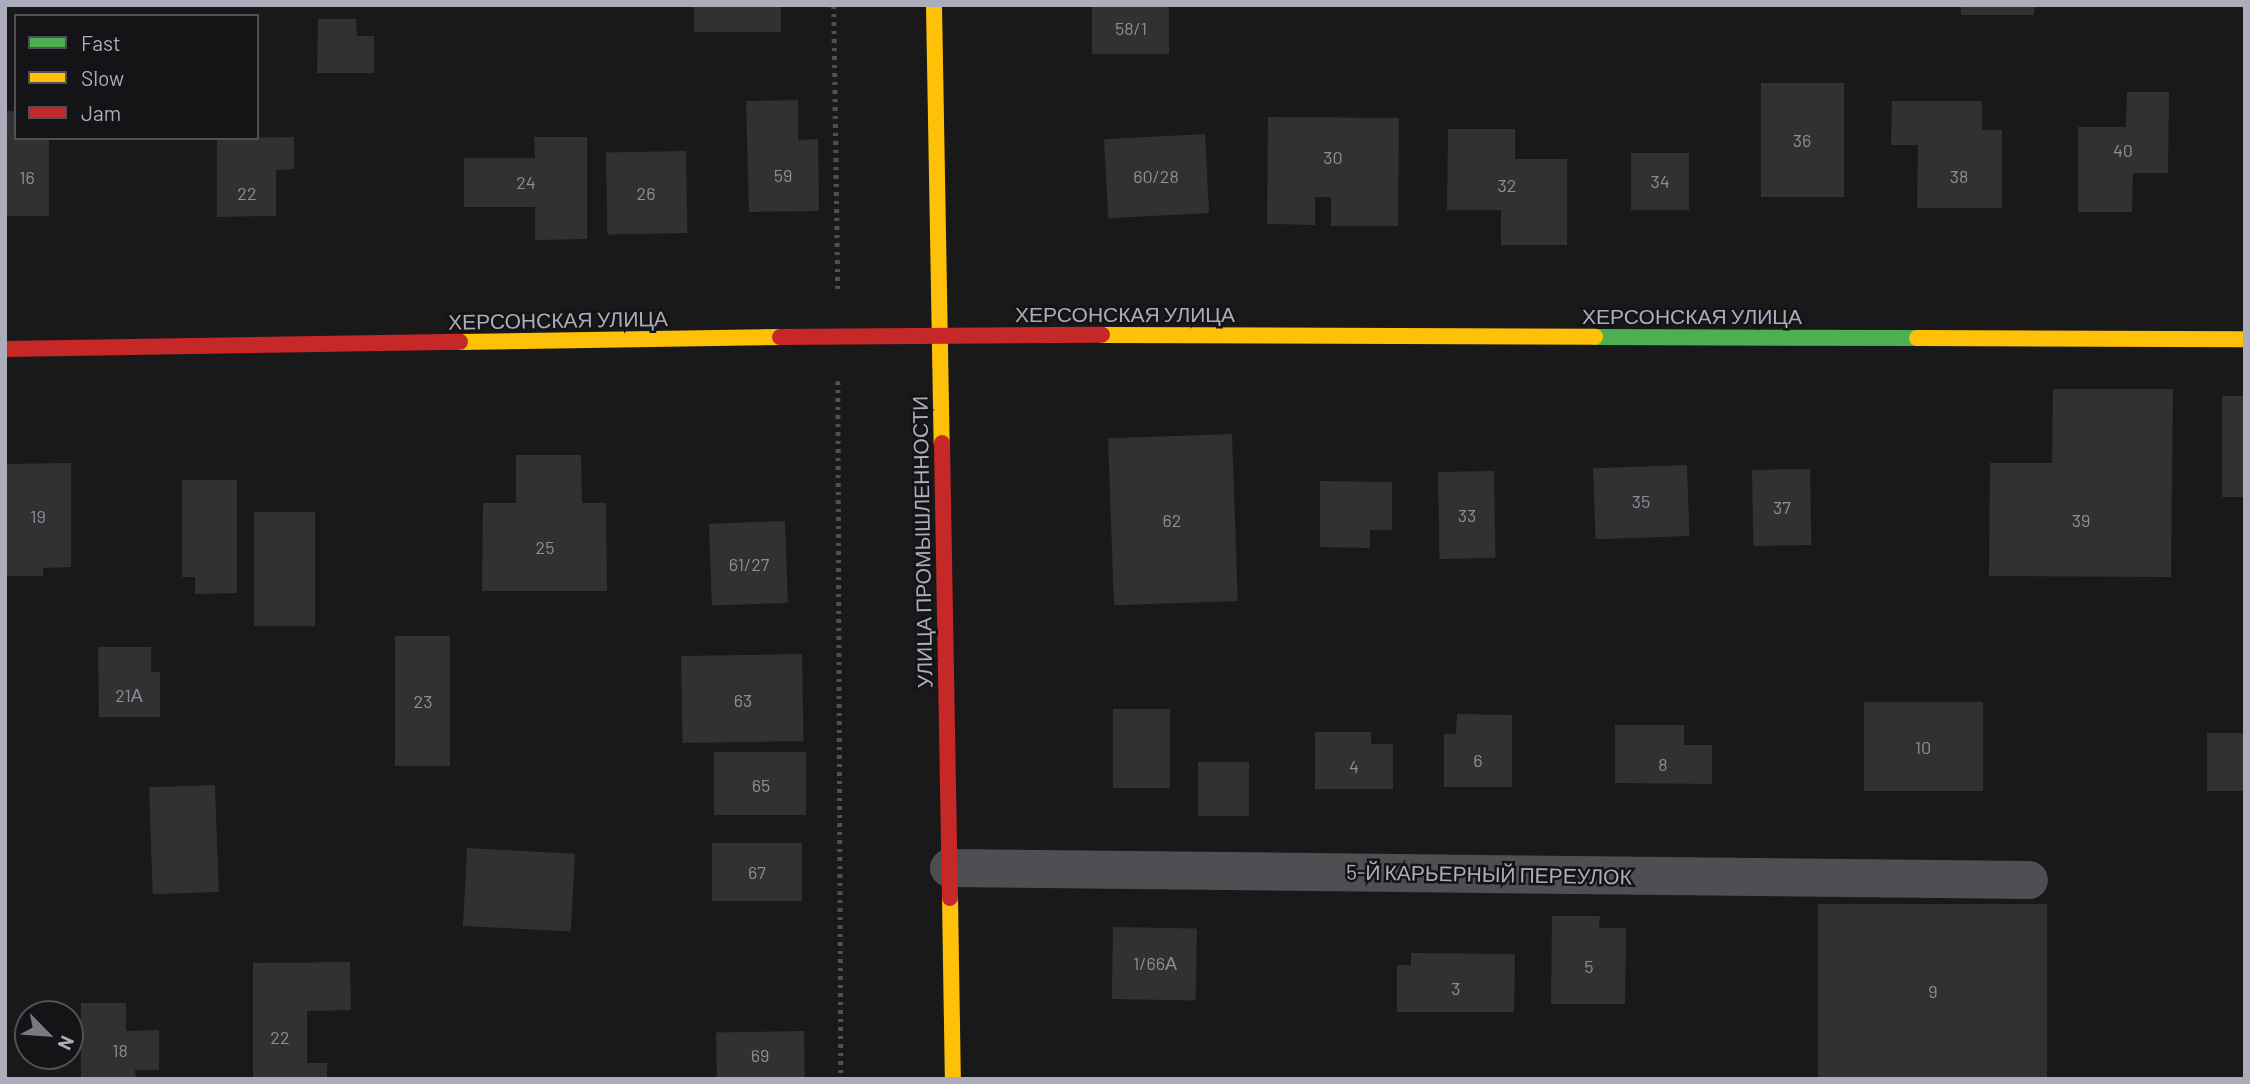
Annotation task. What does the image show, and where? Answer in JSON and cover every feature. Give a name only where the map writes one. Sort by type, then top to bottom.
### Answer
[{"type":"street","name":"УЛИЦА ПРОМЫШЛЕННОСТИ","points":[[934,5],[953,1079]]},
{"type":"street","name":"ХЕРСОНСКАЯ УЛИЦА","points":[[5,349],[939,334],[2245,340]]},
{"type":"street","name":"5-Й КАРЬЕРНЫЙ ПЕРЕУЛОК","points":[[949,868],[2029,880]]},
{"type":"path","points":[[834,5],[841,1079]]},
{"type":"building","points":[[694,5],[781,5],[781,32],[694,32]]},
{"type":"building","points":[[1092,5],[1169,5],[1169,54],[1092,54]]},
{"type":"building","points":[[1961,5],[2034,5],[2034,15],[1961,15]]},
{"type":"building","points":[[318,19],[356,19],[357,36],[374,36],[374,73],[317,73]]},
{"type":"building","points":[[1761,83],[1844,83],[1844,197],[1761,197]]},
{"type":"building","points":[[2127,92],[2169,92],[2168,173],[2133,173],[2132,212],[2078,212],[2078,127],[2126,127]]},
{"type":"building","points":[[798,100],[798,140],[818,139],[819,211],[749,212],[746,101]]},
{"type":"building","points":[[1892,101],[1982,101],[1982,130],[2002,130],[2002,208],[1917,208],[1918,145],[1891,145]]},
{"type":"building","points":[[5,111],[14,111],[14,140],[49,140],[49,216],[5,216]]},
{"type":"building","points":[[1268,117],[1399,118],[1398,226],[1331,226],[1331,197],[1315,197],[1315,225],[1267,224]]},
{"type":"building","points":[[1448,129],[1515,129],[1515,159],[1567,159],[1567,245],[1501,245],[1501,210],[1447,210]]},
{"type":"building","points":[[1205,134],[1209,213],[1108,218],[1104,139]]},
{"type":"building","points":[[259,137],[294,137],[294,169],[276,170],[276,216],[217,217],[217,140],[259,140]]},
{"type":"building","points":[[534,137],[587,137],[587,239],[535,240],[535,207],[464,207],[464,158],[535,158]]},
{"type":"building","points":[[686,151],[687,233],[607,234],[606,152]]},
{"type":"building","points":[[1631,153],[1689,153],[1689,210],[1631,210]]},
{"type":"building","points":[[2053,389],[2173,389],[2171,577],[1989,576],[1990,463],[2052,463]]},
{"type":"building","points":[[2222,396],[2245,396],[2245,497],[2222,497]]},
{"type":"building","points":[[1232,434],[1238,601],[1114,605],[1108,438]]},
{"type":"building","points":[[516,455],[581,455],[582,503],[606,503],[607,591],[482,591],[483,503],[516,503]]},
{"type":"building","points":[[71,463],[71,567],[43,568],[43,576],[5,576],[5,464]]},
{"type":"building","points":[[1687,465],[1689,536],[1596,539],[1593,468]]},
{"type":"building","points":[[1810,469],[1811,545],[1753,546],[1752,470]]},
{"type":"building","points":[[1494,471],[1496,558],[1440,559],[1438,472]]},
{"type":"building","points":[[182,480],[237,480],[237,593],[195,594],[195,577],[182,577]]},
{"type":"building","points":[[1320,481],[1392,482],[1392,530],[1370,530],[1370,548],[1320,547]]},
{"type":"building","points":[[254,512],[315,512],[315,626],[254,626]]},
{"type":"building","points":[[785,521],[788,603],[712,606],[709,524]]},
{"type":"building","points":[[395,636],[450,636],[450,766],[395,766]]},
{"type":"building","points":[[98,647],[151,647],[151,672],[160,672],[160,717],[99,717]]},
{"type":"building","points":[[802,654],[804,741],[683,743],[681,656]]},
{"type":"building","points":[[1864,702],[1983,702],[1983,791],[1864,791]]},
{"type":"building","points":[[1113,709],[1170,709],[1170,788],[1113,788]]},
{"type":"building","points":[[1457,714],[1512,715],[1512,787],[1444,787],[1444,734],[1456,734]]},
{"type":"building","points":[[1615,725],[1684,725],[1684,745],[1712,745],[1712,784],[1615,783]]},
{"type":"building","points":[[1315,732],[1371,732],[1371,744],[1393,744],[1393,789],[1315,789]]},
{"type":"building","points":[[2207,733],[2245,733],[2245,791],[2207,791]]},
{"type":"building","points":[[714,752],[806,752],[806,815],[714,815]]},
{"type":"building","points":[[1198,762],[1249,762],[1249,816],[1198,816]]},
{"type":"building","points":[[215,785],[219,892],[153,894],[149,787]]},
{"type":"building","points":[[712,843],[802,843],[802,901],[712,901]]},
{"type":"building","points":[[467,848],[575,854],[571,932],[463,926]]},
{"type":"building","points":[[1818,904],[2047,904],[2047,1079],[1818,1079]]},
{"type":"building","points":[[1552,916],[1600,916],[1599,928],[1626,928],[1625,1004],[1551,1004]]},
{"type":"building","points":[[1113,927],[1197,928],[1196,1000],[1112,999]]},
{"type":"building","points":[[1411,953],[1515,954],[1514,1012],[1397,1012],[1397,965],[1411,965]]},
{"type":"building","points":[[350,962],[351,1010],[307,1011],[307,1063],[327,1063],[327,1079],[253,1079],[253,963]]},
{"type":"building","points":[[84,1003],[126,1003],[126,1031],[159,1030],[159,1070],[135,1070],[136,1079],[81,1079],[81,1070],[84,1070]]},
{"type":"building","points":[[804,1031],[805,1079],[717,1079],[716,1033]]},
{"type":"traffic: fast","points":[[1595,337],[1917,338]]},
{"type":"traffic: slow","points":[[934,5],[942,443]]},
{"type":"traffic: slow","points":[[1102,335],[1595,337]]},
{"type":"traffic: slow","points":[[460,342],[780,337]]},
{"type":"traffic: slow","points":[[1917,338],[2245,339]]},
{"type":"traffic: slow","points":[[950,898],[953,1079]]},
{"type":"traffic: jam","points":[[780,337],[1102,335]]},
{"type":"traffic: jam","points":[[5,349],[460,342]]},
{"type":"traffic: jam","points":[[942,443],[950,898]]}]
